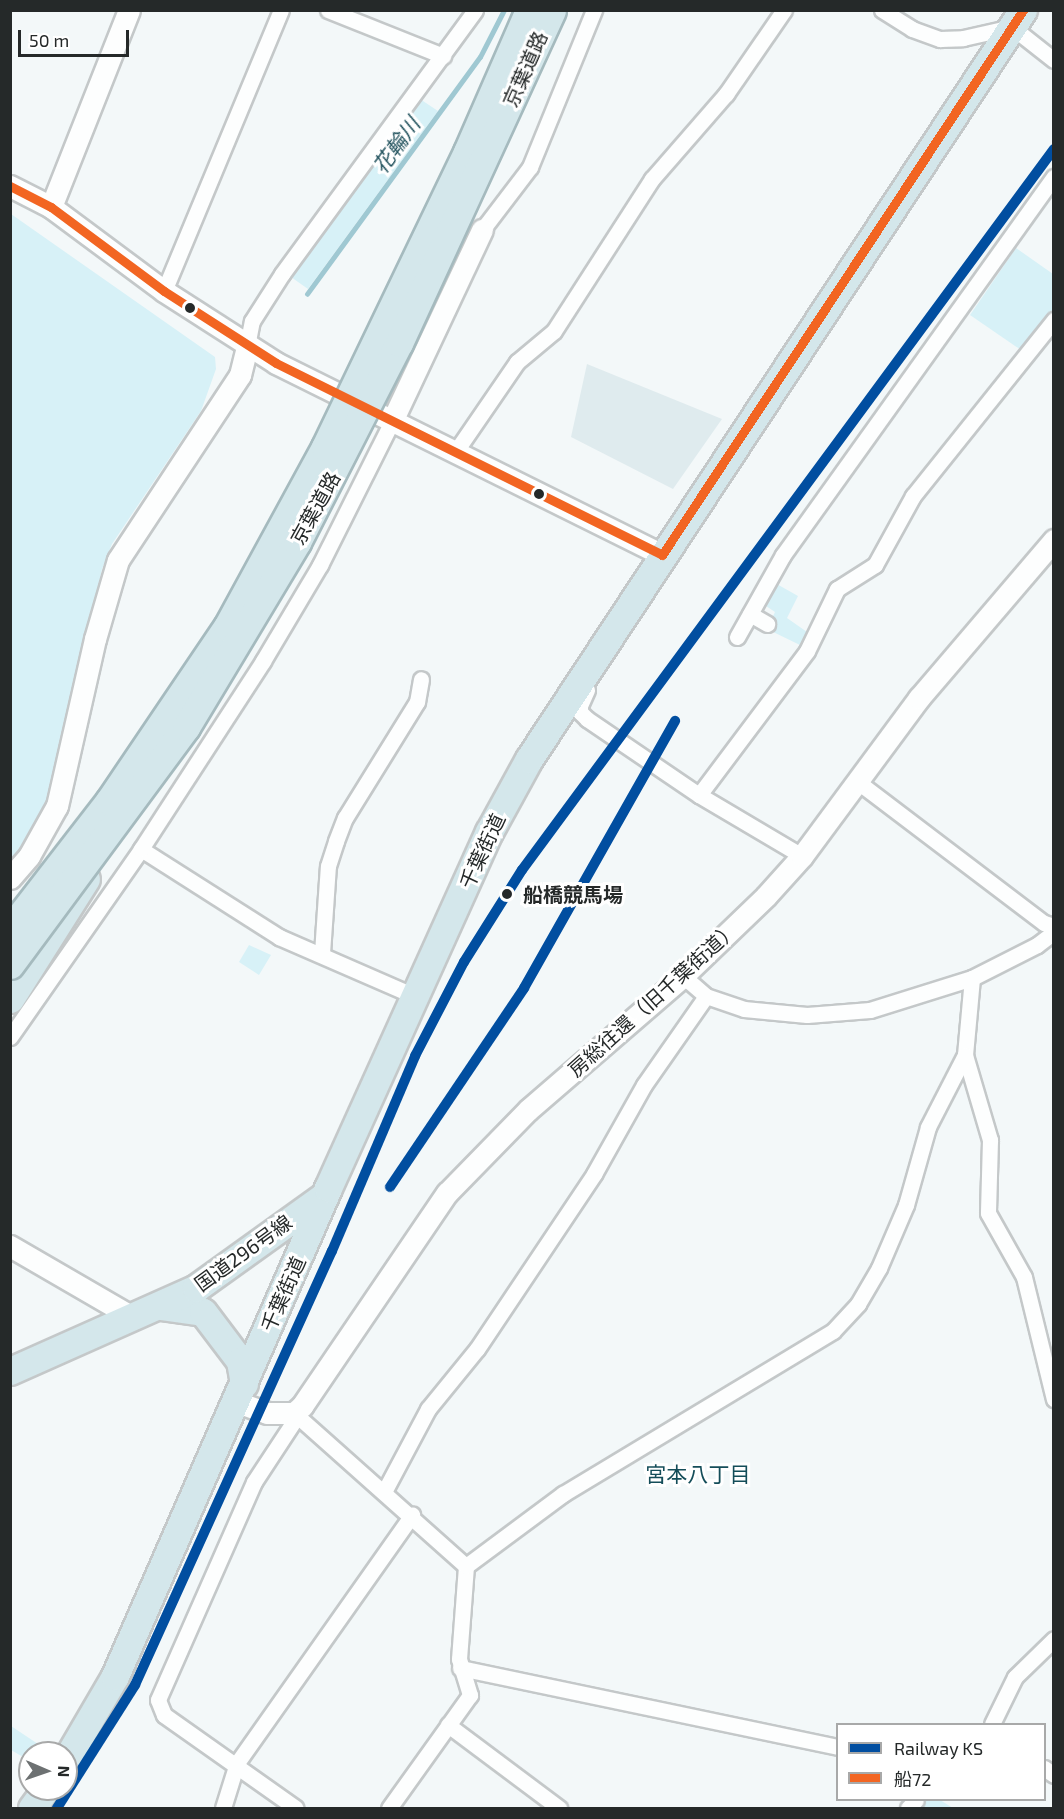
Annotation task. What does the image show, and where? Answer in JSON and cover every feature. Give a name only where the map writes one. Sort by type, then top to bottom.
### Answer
[{"type":"highway","name":"京葉道路","points":[[10,928],[109,801],[227,627],[325,447],[467,152],[529,10]]},
{"type":"highway","name":"京葉道路","points":[[10,965],[126,814],[243,635],[343,457],[552,10]]},
{"type":"highway","name":"千葉街道","points":[[77,1741],[115,1676],[324,1196],[417,997],[494,822],[547,729],[611,636],[662,555],[1018,19]]},
{"type":"highway","points":[[10,999],[126,814]]},
{"type":"highway","name":"国道296号線","points":[[10,1371],[134,1318],[215,1277],[280,1225],[324,1196]]},
{"type":"highway","name":"国道296号線","points":[[160,1306],[203,1312],[240,1361],[240,1393]]},
{"type":"street","points":[[51,207],[129,10]]},
{"type":"street","points":[[164,291],[281,10]]},
{"type":"street","points":[[328,10],[442,56]]},
{"type":"street","points":[[10,878],[28,856],[57,806],[92,651],[118,560],[240,375],[252,321],[282,274],[475,10]]},
{"type":"street","points":[[10,1037],[141,849],[303,594],[393,419],[482,230],[530,167],[594,10]]},
{"type":"street","points":[[456,451],[517,362],[554,331],[652,179],[726,94],[784,10]]},
{"type":"street","points":[[882,10],[912,29],[940,39],[963,38],[1018,19],[1053,60]]},
{"type":"street","points":[[737,637],[783,555],[1053,177]]},
{"type":"street","points":[[10,186],[51,207],[164,291],[247,346],[662,555]]},
{"type":"street","points":[[699,795],[807,651],[837,589],[875,565],[913,496],[1040,341],[1053,320]]},
{"type":"street","name":"房総往還（旧千葉街道）","points":[[295,1415],[315,1392],[447,1193],[545,1094],[683,976],[802,856],[919,699],[1053,540]]},
{"type":"street","points":[[750,614],[767,624]]},
{"type":"street","points":[[611,636],[614,649],[581,699],[580,712],[699,795],[802,856]]},
{"type":"street","points":[[322,954],[328,866],[336,841],[345,818],[417,702],[421,679]]},
{"type":"street","points":[[858,782],[971,869],[1053,926]]},
{"type":"street","points":[[141,849],[279,937],[417,997]]},
{"type":"street","points":[[683,976],[706,996],[744,1009],[833,1014],[870,1010],[972,978],[1037,945],[1053,932]]},
{"type":"street","points":[[972,978],[965,1055],[990,1140],[988,1213],[1024,1277],[1053,1400]]},
{"type":"street","points":[[385,1490],[428,1409],[477,1349],[594,1174],[644,1085],[706,996]]},
{"type":"street","points":[[466,1566],[563,1494],[833,1331],[858,1304],[879,1268],[906,1205],[928,1127],[965,1055]]},
{"type":"street","points":[[10,1246],[134,1318]]},
{"type":"street","points":[[240,1393],[257,1413],[295,1415],[385,1490],[466,1566]]},
{"type":"street","points":[[295,1415],[254,1482],[158,1700],[164,1715],[237,1763],[296,1809]]},
{"type":"street","points":[[223,1809],[237,1763],[412,1515]]},
{"type":"street","points":[[389,1809],[470,1695],[460,1668],[466,1566]]},
{"type":"street","points":[[993,1723],[1015,1677],[1053,1639]]},
{"type":"street","points":[[460,1668],[836,1747]]},
{"type":"street","points":[[448,1725],[559,1809]]},
{"type":"shaded area","points":[[420,99],[438,111],[308,289],[291,277]]},
{"type":"shaded area","points":[[11,214],[215,357],[216,369],[201,411],[112,544],[102,569],[57,783],[49,807],[11,867]]},
{"type":"shaded area","points":[[1016,248],[1053,274],[1053,311],[1024,352],[970,315]]},
{"type":"shaded area","points":[[587,364],[722,419],[673,489],[571,437]]},
{"type":"shaded area","points":[[775,583],[798,596],[787,618],[807,632],[800,645],[767,629],[775,612],[763,604]]},
{"type":"shaded area","points":[[249,945],[271,955],[259,975],[239,962]]},
{"type":"shaded area","points":[[11,1726],[34,1741],[18,1741],[18,1754],[11,1750]]},
{"type":"shaded area","points":[[920,1801],[942,1801],[953,1808],[913,1808]]},
{"type":"waterway","name":"花輪川","points":[[307,294],[480,57],[504,10]]},
{"type":"rail line","name":"KS","points":[[57,1808],[135,1685],[332,1251],[415,1056],[464,962],[522,870],[1054,149]]},
{"type":"rail line","name":"KS","points":[[390,1187],[524,988],[675,721]]},
{"type":"transit line","name":"船72","points":[[662,555],[1023,10]]},
{"type":"transit line","name":"船72","points":[[10,186],[51,207],[164,291],[276,363],[662,555]]},
{"type":"place","name":"船橋競馬場","points":[[507,894]]},
{"type":"district","name":"宮本八丁目","points":[[698,1474]]}]
